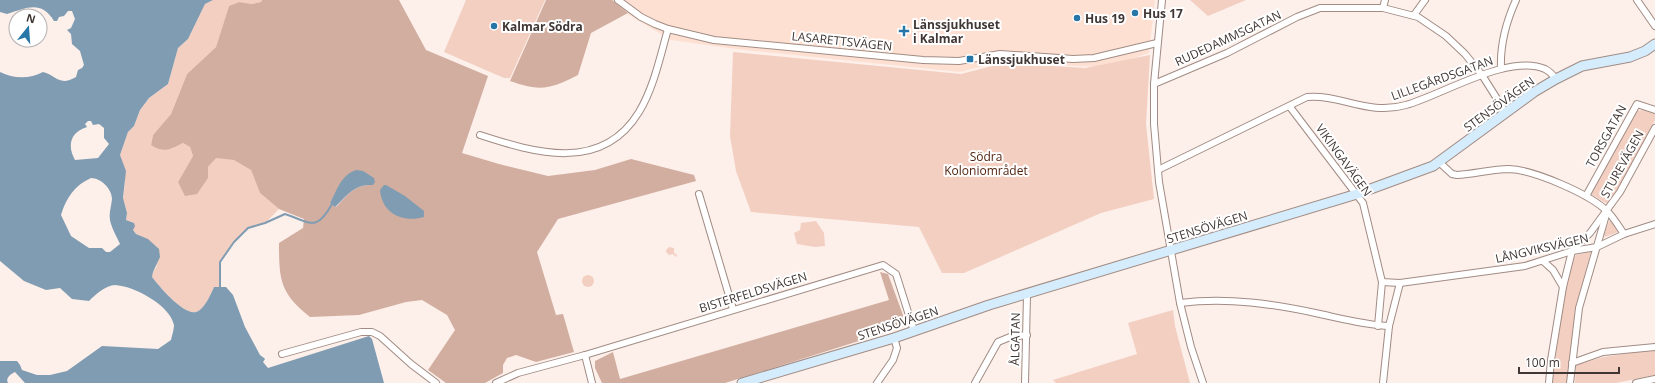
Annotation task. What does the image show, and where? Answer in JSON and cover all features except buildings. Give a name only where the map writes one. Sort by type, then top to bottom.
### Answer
[{"type":"street","name":"LASARETTSVÄGEN","points":[[618,0],[641,17],[668,29],[714,40],[915,60],[959,61],[1000,54],[1073,59],[1094,58],[1157,43]]},
{"type":"street","points":[[1162,0],[1154,84],[1154,124],[1158,182],[1180,303],[1191,347],[1204,383]]},
{"type":"street","points":[[1383,8],[1385,0]]},
{"type":"street","points":[[1414,15],[1425,0]]},
{"type":"street","points":[[1501,68],[1501,45],[1508,18],[1516,0]]},
{"type":"street","points":[[1637,0],[1655,26]]},
{"type":"street","name":"RUDEDAMMSGATAN","points":[[1154,84],[1227,53],[1296,17],[1320,8],[1383,8],[1414,15],[1446,36],[1465,54],[1482,75],[1506,113]]},
{"type":"street","points":[[480,136],[517,147],[553,154],[582,153],[604,145],[622,134],[639,112],[652,84],[668,29]]},
{"type":"street","name":"STENSÖVÄGEN","points":[[742,383],[894,338],[989,305],[1027,295],[1358,194],[1433,166],[1534,92],[1556,79],[1582,66],[1630,57],[1644,52],[1655,44]]},
{"type":"street","name":"LILLEGÅRDSGATAN","points":[[1158,170],[1307,98],[1317,96],[1364,107],[1390,109],[1407,105],[1501,68],[1527,66],[1541,68],[1546,70],[1556,79]]},
{"type":"street","name":"TORSGATAN","points":[[1586,196],[1637,104],[1655,110]]},
{"type":"street","name":"VIKINGAVÄGEN","points":[[1290,107],[1358,194],[1363,203],[1382,282],[1378,326]]},
{"type":"street","name":"STUREVÄGEN","points":[[1572,251],[1590,233],[1620,192],[1655,128]]},
{"type":"street","points":[[1439,162],[1452,174],[1457,175],[1506,170],[1528,172],[1586,196],[1607,211],[1624,234]]},
{"type":"street","points":[[699,194],[733,309]]},
{"type":"street","name":"STUREVÄGEN","points":[[1570,383],[1579,308],[1607,211]]},
{"type":"street","name":"LÅNGVIKSVÄGEN","points":[[1382,282],[1400,283],[1526,266],[1572,251],[1597,247],[1624,234],[1655,224]]},
{"type":"street","points":[[1549,383],[1551,360],[1563,287],[1572,251]]},
{"type":"street","points":[[1543,261],[1553,270],[1563,287]]},
{"type":"street","name":"BISTERFELDSVÄGEN","points":[[496,383],[518,373],[586,355],[733,309],[883,265],[896,274],[914,331]]},
{"type":"street","points":[[1383,383],[1389,326],[1400,283]]},
{"type":"street","name":"ÅLGATAN","points":[[1026,383],[1027,295]]},
{"type":"street","points":[[1180,303],[1204,300],[1238,300],[1284,307],[1378,326],[1389,326]]},
{"type":"street","points":[[282,354],[361,332],[372,332],[382,338],[411,364],[436,383]]},
{"type":"street","points":[[975,383],[998,342],[1010,337],[1027,335]]},
{"type":"street","points":[[877,383],[893,360],[897,348],[894,338]]},
{"type":"street","points":[[1572,362],[1603,352],[1655,347]]},
{"type":"street","points":[[586,355],[592,383]]},
{"type":"street","points":[[1636,383],[1655,379]]},
{"type":"shaded area","points":[[262,0],[399,0],[426,50],[488,76],[462,153],[548,176],[595,170],[631,159],[694,175],[696,181],[558,219],[537,252],[556,315],[563,314],[574,352],[536,362],[516,355],[507,358],[503,365],[503,373],[485,383],[446,383],[428,370],[455,330],[447,315],[422,300],[406,302],[359,315],[310,317],[292,301],[287,293],[283,285],[280,267],[279,243],[303,228],[304,219],[279,209],[260,193],[251,170],[234,160],[216,158],[208,167],[208,178],[197,194],[185,196],[178,182],[193,156],[190,147],[183,143],[171,149],[163,150],[151,145],[153,135],[171,114],[187,74],[216,47],[229,6],[239,2],[252,4],[261,2]],"holes":[[[374,178],[373,185],[366,185],[356,188],[336,207],[330,203],[336,193]]]},
{"type":"shaded area","points":[[546,0],[612,0],[628,13],[591,33],[578,75],[552,86],[538,88],[510,81]]},
{"type":"shaded area","name":"Länssjukhuset i Kalmar","points":[[604,0],[1155,0],[1149,53],[1107,67],[1003,61],[960,72],[744,50],[671,40]]},
{"type":"shaded area","points":[[880,272],[888,274],[903,315],[901,326],[878,335],[725,383],[602,383],[595,368],[595,361],[613,352],[620,379],[889,300]]},
{"type":"green space","points":[[213,0],[262,0],[261,2],[252,4],[239,2],[229,6],[216,47],[187,74],[171,114],[153,135],[151,145],[172,149],[183,143],[190,147],[193,156],[178,182],[208,178],[208,167],[216,157],[235,160],[251,170],[260,193],[279,209],[265,223],[248,228],[234,242],[220,262],[220,288],[214,287],[202,308],[199,311],[191,312],[178,305],[152,277],[157,266],[144,238],[136,234],[133,230],[134,223],[126,220],[127,213],[123,199],[125,183],[120,155],[128,132],[134,126],[140,110],[149,98],[168,84],[178,48],[188,39],[205,4]]},
{"type":"green space","name":"Kalmar Södra","points":[[466,0],[545,0],[510,78],[504,78],[444,52]]},
{"type":"green space","points":[[1190,0],[1246,0],[1208,16]]},
{"type":"green space","name":"Södra Koloniområdet","points":[[733,52],[961,74],[1004,63],[1085,68],[1150,55],[1146,124],[1154,199],[1101,213],[964,273],[942,273],[919,227],[751,212],[736,171],[730,136]]},
{"type":"green space","points":[[1643,110],[1655,114],[1655,120],[1609,205],[1591,194],[1636,111]]},
{"type":"green space","points":[[816,221],[824,233],[825,246],[815,247],[797,244],[794,233],[800,230],[801,223]]},
{"type":"green space","points":[[1609,221],[1611,221],[1618,232],[1605,237],[1604,235]]},
{"type":"green space","points":[[669,247],[674,248],[674,253],[677,255],[676,257],[673,254],[669,255],[666,252]]},
{"type":"green space","points":[[1591,252],[1575,309],[1567,383],[1552,383],[1563,304],[1573,260],[1576,255]]},
{"type":"green space","points":[[586,275],[590,275],[594,281],[590,287],[586,287],[582,283],[582,279]]},
{"type":"green space","points":[[1173,310],[1175,326],[1190,383],[1056,383],[1053,380],[1137,354],[1128,323]]},
{"type":"green space","points":[[1655,349],[1655,375],[1616,383],[1575,383],[1576,365],[1604,357]]},
{"type":"water","points":[[0,0],[213,0],[205,4],[188,39],[178,48],[168,84],[149,98],[140,110],[134,126],[128,132],[120,155],[126,171],[123,198],[127,213],[126,220],[134,223],[135,226],[133,230],[136,234],[148,239],[159,249],[160,257],[152,277],[178,305],[191,312],[199,311],[207,301],[214,287],[226,287],[233,295],[245,327],[260,355],[265,359],[263,362],[268,368],[369,336],[372,339],[384,383],[25,383],[15,372],[8,378],[8,383],[0,383],[0,361],[17,361],[22,370],[37,375],[50,375],[67,371],[102,346],[158,349],[171,340],[174,325],[166,310],[159,304],[132,289],[112,285],[101,291],[89,301],[72,299],[60,288],[46,290],[24,281],[0,261],[0,72],[16,77],[27,77],[43,72],[62,81],[66,81],[76,77],[78,70],[84,65],[80,51],[72,44],[71,34],[67,30],[71,28],[75,19],[72,11],[68,11],[64,16],[59,17],[57,21],[54,21],[48,13],[48,8],[8,8],[7,14],[0,12]],"holes":[[[88,121],[91,121],[93,125],[99,124],[104,128],[104,138],[109,144],[98,158],[75,160],[71,150],[72,140],[77,132],[87,127],[85,124]],[[95,178],[102,182],[112,195],[110,220],[120,244],[110,252],[106,252],[102,248],[89,248],[71,236],[61,215],[68,198],[76,188],[85,181]]]},
{"type":"water","points":[[356,170],[363,171],[374,178],[375,182],[373,185],[366,185],[356,188],[335,207],[330,203],[340,184],[346,176]]},
{"type":"water","points":[[384,185],[405,196],[424,211],[424,217],[409,219],[395,215],[389,211],[382,198],[380,190]]},
{"type":"waterway","points":[[220,288],[220,262],[234,242],[248,228],[265,223],[285,214],[307,222],[317,222],[332,204]]},
{"type":"place","name":"Hus 17","points":[[1135,13]]},
{"type":"place","name":"Hus 19","points":[[1077,18]]},
{"type":"place","name":"Kalmar Södra","points":[[494,26]]},
{"type":"place","name":"Länssjukhuset i Kalmar","points":[[904,31]]},
{"type":"place","name":"Länssjukhuset","points":[[970,59]]}]
